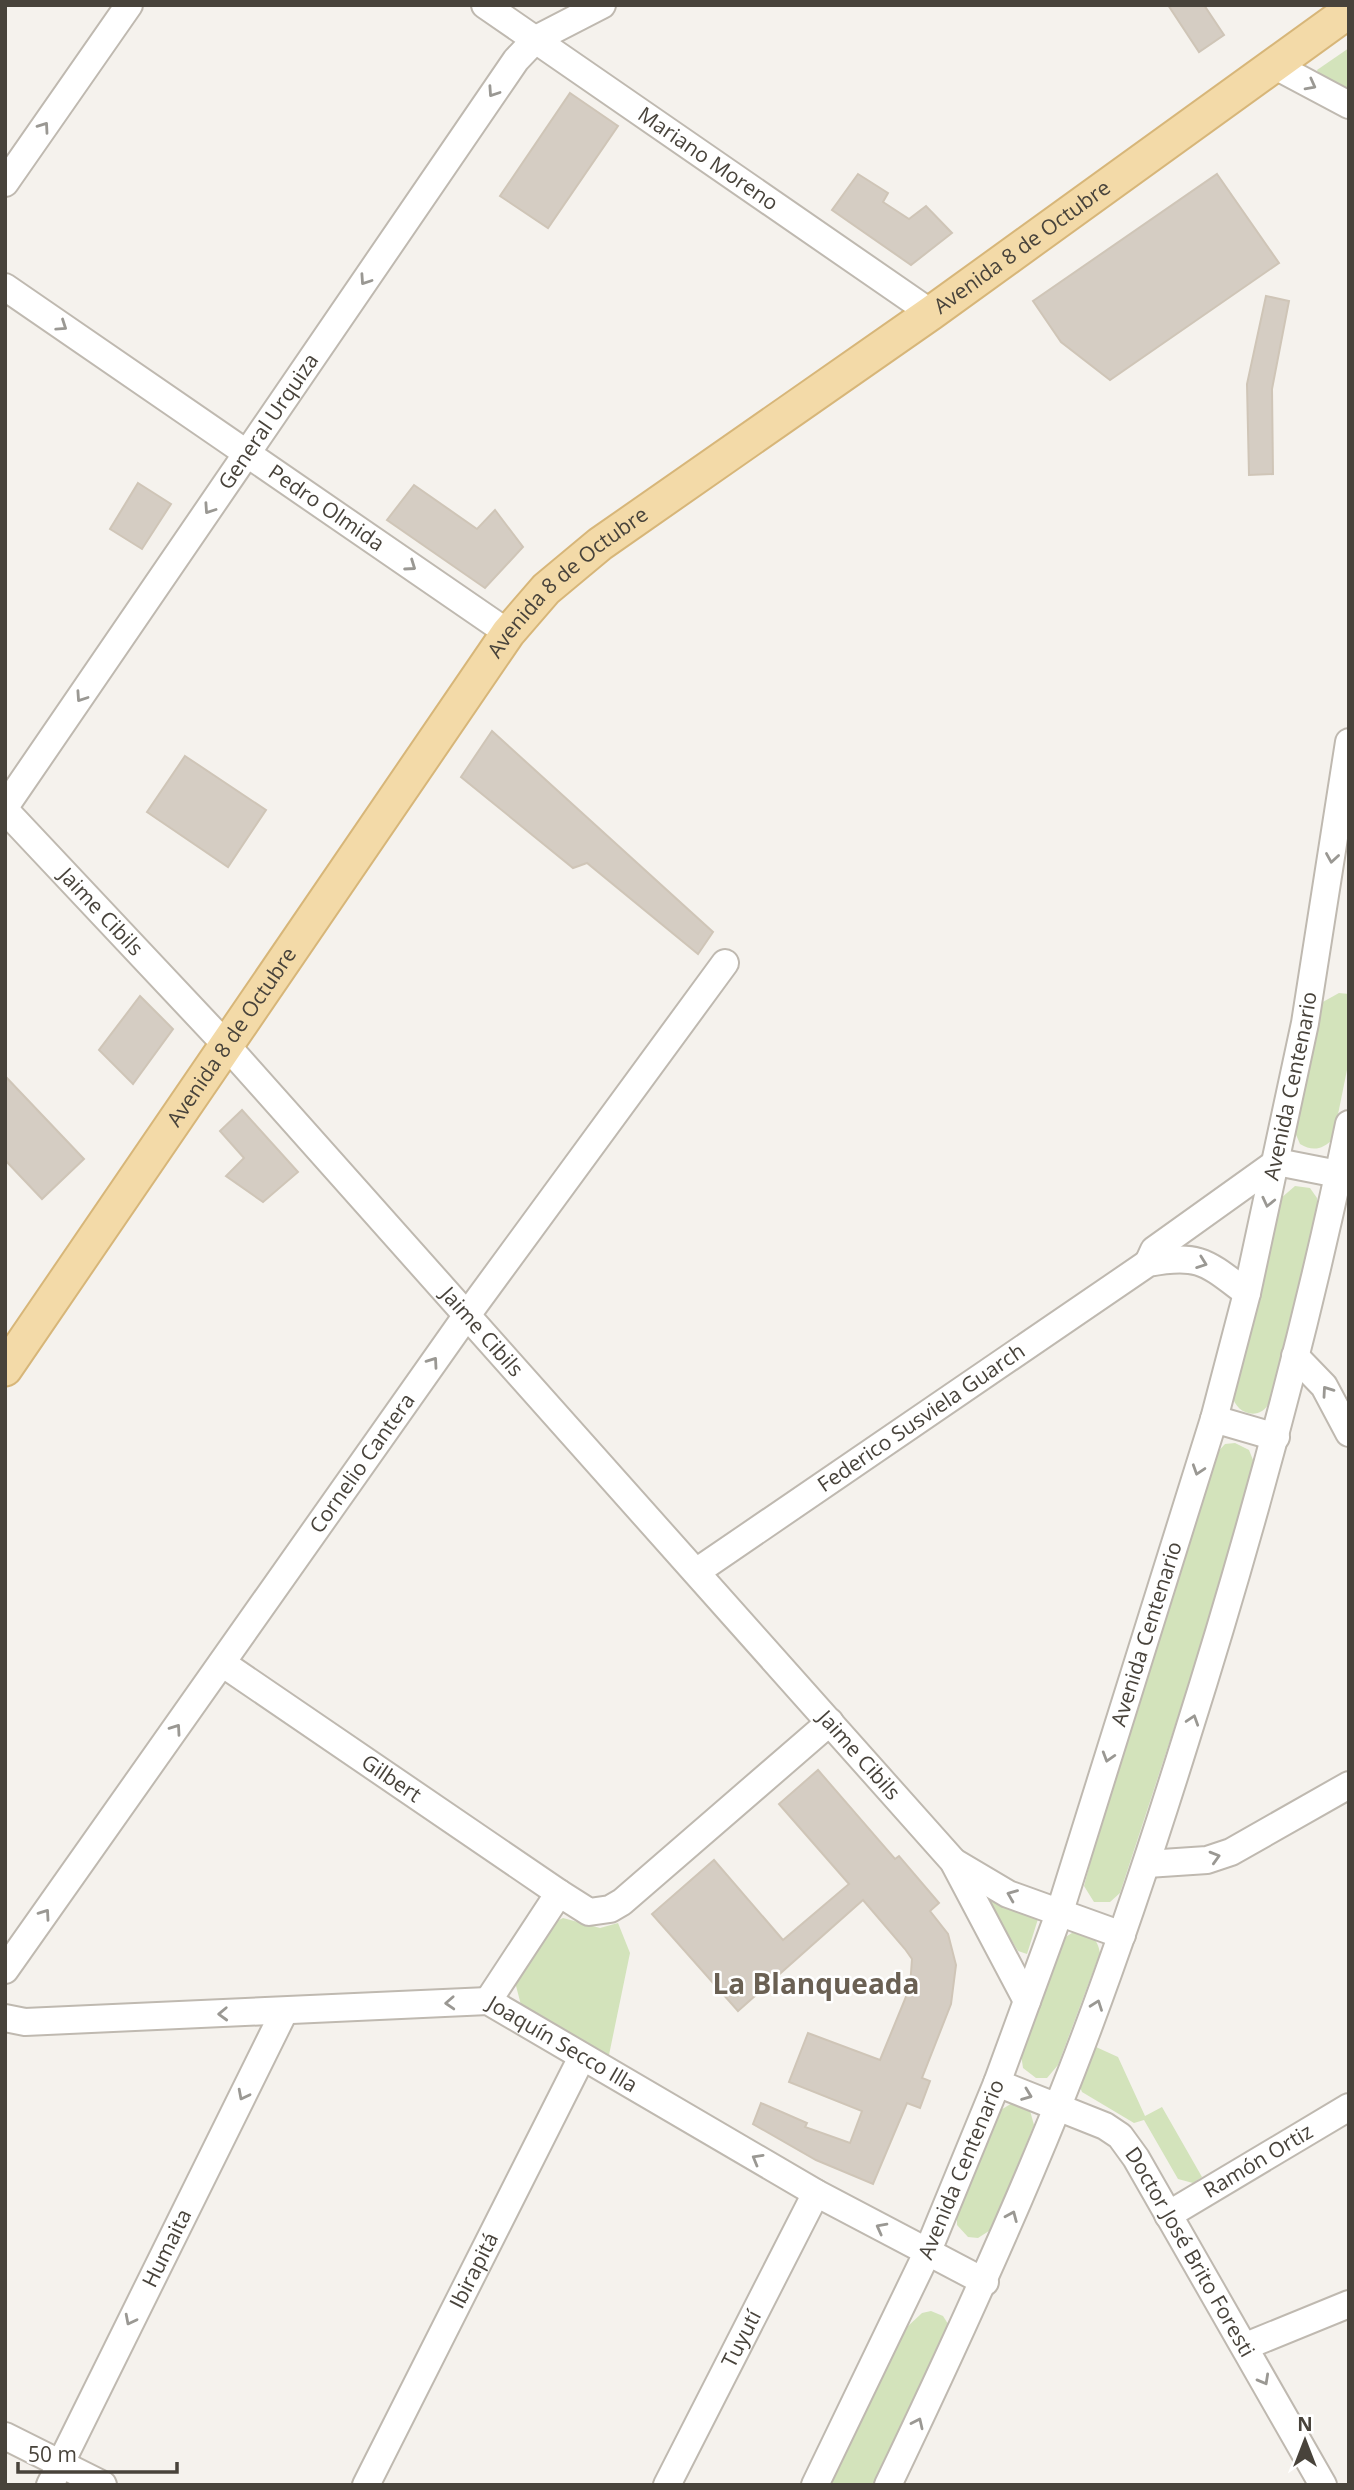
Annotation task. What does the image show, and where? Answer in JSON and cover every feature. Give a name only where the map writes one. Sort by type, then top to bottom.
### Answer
[{"type":"main road","name":"Avenida 8 de Octubre","points":[[5,1369],[508,633],[546,589],[600,544],[931,313],[1349,10]]},
{"type":"street","points":[[5,183],[129,5]]},
{"type":"street","name":"Mariano Moreno","points":[[485,5],[931,313]]},
{"type":"street","points":[[536,39],[602,5]]},
{"type":"street","name":"General Urquiza","points":[[5,808],[516,60],[536,39]]},
{"type":"street","points":[[1272,64],[1349,105]]},
{"type":"street","name":"Pedro Olmida","points":[[5,287],[508,633]]},
{"type":"street","name":"Avenida Centenario","points":[[815,2485],[927,2253],[997,2083],[1060,1911],[1214,1419],[1247,1293],[1337,907],[1349,742]]},
{"type":"street","name":"Jaime Cibils","points":[[5,808],[227,1046],[953,1861],[1027,2001]]},
{"type":"street","name":"Cornelio Cantera","points":[[5,1970],[467,1315],[724,963]]},
{"type":"street","points":[[888,2485],[985,2282],[1058,2107],[1147,1864],[1215,1648],[1276,1437],[1349,1124]]},
{"type":"street","points":[[1277,1162],[1338,1174]]},
{"type":"street","name":"Federico Susviela Guarch","points":[[1148,1263],[1154,1250],[1277,1162]]},
{"type":"street","name":"Federico Susviela Guarch","points":[[696,1572],[1148,1263],[1184,1258],[1206,1262],[1247,1293]]},
{"type":"street","points":[[1295,1356],[1324,1387],[1349,1433]]},
{"type":"street","points":[[1214,1419],[1276,1437]]},
{"type":"street","name":"Gilbert","points":[[222,1663],[559,1893]]},
{"type":"street","points":[[488,2001],[559,1893],[589,1912],[610,1909],[622,1902],[830,1722]]},
{"type":"street","points":[[1147,1864],[1207,1860],[1231,1852],[1349,1785]]},
{"type":"street","name":"Jaime Cibils","points":[[953,1861],[1008,1894],[1122,1935]]},
{"type":"street","name":"Joaquín Secco Illa","points":[[5,2018],[25,2022],[488,2001],[816,2193],[985,2282]]},
{"type":"street","name":"Humaita","points":[[54,2474],[284,2012]]},
{"type":"street","name":"Ibirapitá","points":[[366,2485],[582,2057]]},
{"type":"street","name":"Doctor José Brito Foresti","points":[[997,2083],[1105,2126],[1120,2136],[1246,2346],[1323,2485]]},
{"type":"street","name":"Ramón Ortiz","points":[[1168,2215],[1349,2107]]},
{"type":"street","name":"Tuyutí","points":[[667,2485],[816,2193]]},
{"type":"street","points":[[1246,2346],[1349,2304]]},
{"type":"street","points":[[5,2436],[54,2474],[103,2485]]},
{"type":"green space","points":[[1349,48],[1349,91],[1319,75],[1317,70]]},
{"type":"green space","points":[[1339,993],[1349,994],[1349,1060],[1333,1139],[1314,1149],[1300,1144],[1294,1130],[1321,1003]]},
{"type":"green space","points":[[1295,1186],[1310,1188],[1317,1198],[1318,1209],[1270,1401],[1261,1412],[1249,1413],[1238,1407],[1232,1394],[1280,1199]]},
{"type":"green space","points":[[1235,1443],[1249,1450],[1253,1460],[1252,1469],[1202,1643],[1120,1893],[1110,1902],[1094,1902],[1084,1886],[1092,1856],[1216,1454],[1225,1444]]},
{"type":"green space","points":[[962,1869],[1038,1919],[1027,1954],[1018,1951]]},
{"type":"green space","points":[[563,1918],[600,1928],[618,1923],[630,1953],[609,2055],[521,2005],[515,1982],[553,1923]]},
{"type":"green space","points":[[1075,1931],[1092,1937],[1100,1953],[1058,2065],[1047,2078],[1036,2078],[1023,2068],[1021,2054],[1064,1938]]},
{"type":"green space","points":[[1096,2047],[1118,2057],[1145,2116],[1162,2107],[1202,2177],[1193,2183],[1178,2179],[1144,2120],[1134,2123],[1082,2092],[1080,2087]]},
{"type":"green space","points":[[1014,2102],[1029,2107],[1034,2125],[992,2229],[978,2238],[968,2237],[957,2225],[957,2212],[999,2111]]},
{"type":"green space","points":[[931,2311],[943,2316],[950,2327],[877,2485],[831,2485],[906,2328],[922,2313]]},
{"type":"building","points":[[1168,5],[1204,5],[1224,35],[1199,52]]},
{"type":"building","points":[[570,93],[618,126],[548,228],[500,196]]},
{"type":"building","points":[[858,174],[888,193],[883,202],[909,219],[926,206],[952,233],[911,265],[832,210]]},
{"type":"building","points":[[1217,174],[1279,263],[1110,380],[1061,342],[1033,301]]},
{"type":"building","points":[[1266,296],[1289,301],[1272,389],[1273,474],[1249,475],[1247,384]]},
{"type":"building","points":[[138,483],[171,504],[142,549],[110,529]]},
{"type":"building","points":[[414,485],[477,529],[495,510],[523,547],[485,588],[387,520]]},
{"type":"building","points":[[492,731],[713,932],[698,954],[587,863],[573,868],[461,777]]},
{"type":"building","points":[[185,756],[266,810],[228,867],[147,812]]},
{"type":"building","points":[[140,996],[173,1029],[133,1084],[99,1050]]},
{"type":"building","points":[[5,1076],[84,1159],[42,1199],[5,1160]]},
{"type":"building","points":[[242,1110],[298,1172],[263,1202],[226,1176],[244,1158],[220,1131]]},
{"type":"building","points":[[818,1770],[895,1859],[899,1856],[939,1903],[930,1911],[948,1934],[956,1965],[951,2004],[922,2078],[930,2081],[920,2108],[907,2103],[873,2184],[816,2160],[753,2124],[761,2103],[807,2123],[805,2127],[850,2143],[862,2111],[789,2082],[808,2033],[880,2060],[910,1987],[912,1959],[905,1949],[863,1900],[738,2011],[652,1914],[714,1860],[783,1940],[849,1884],[779,1804]]},
{"type":"district","name":"La Blanqueada","points":[[816,1984]]}]
